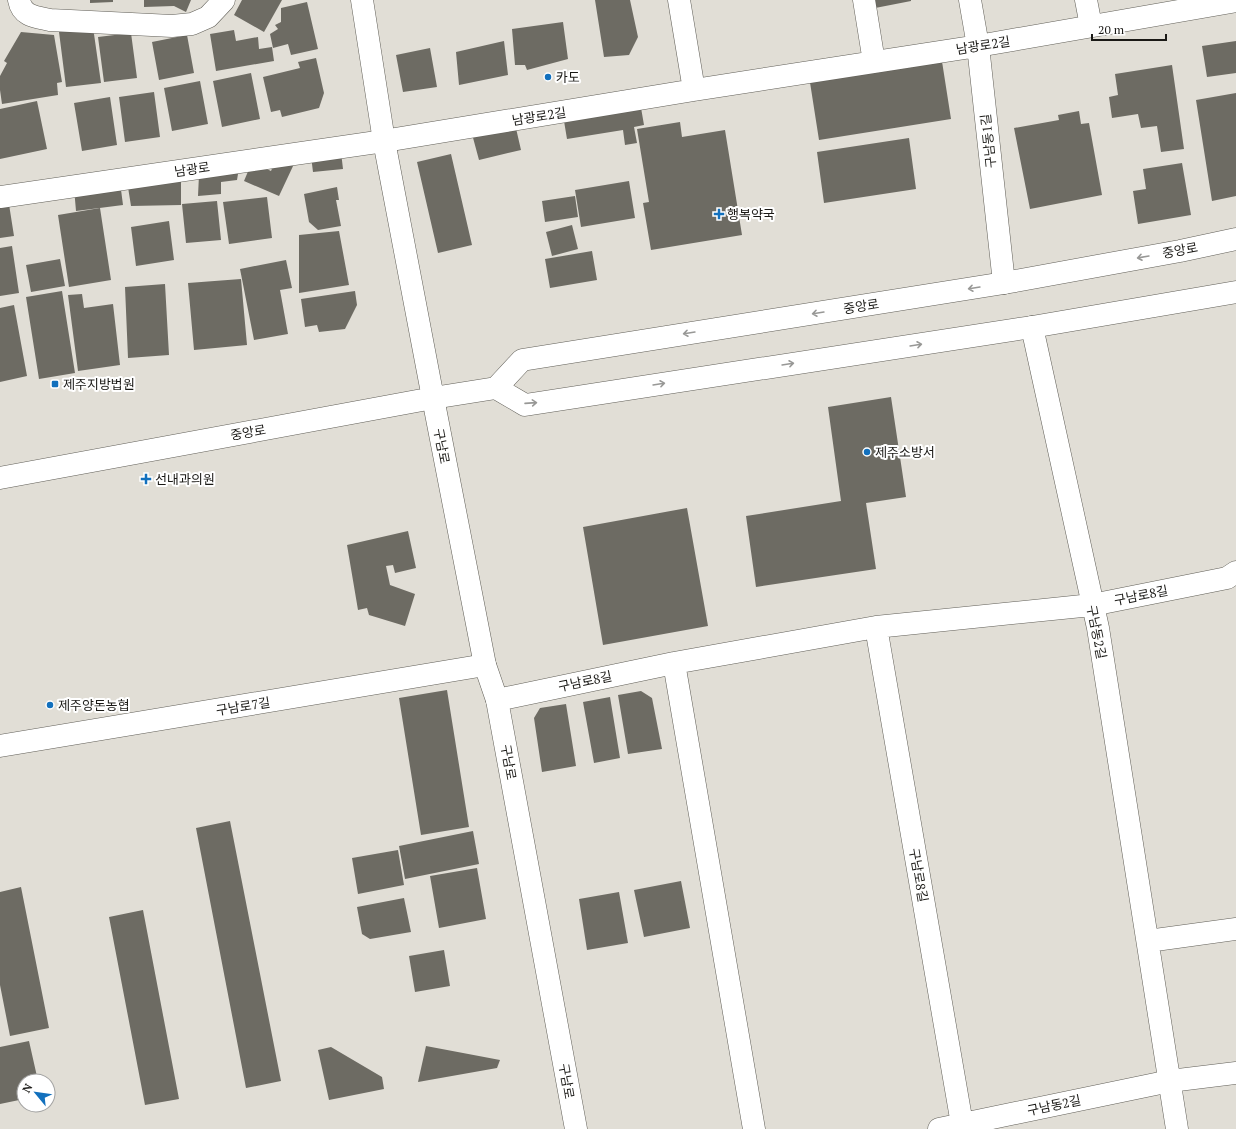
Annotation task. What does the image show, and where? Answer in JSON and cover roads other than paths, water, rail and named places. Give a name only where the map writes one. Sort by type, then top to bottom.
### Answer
[{"type":"street","points":[[19,0],[20,6],[31,17],[50,20],[172,26],[192,24],[208,17],[224,0]]},
{"type":"street","points":[[362,0],[384,141],[433,398]]},
{"type":"street","points":[[679,0],[694,90]]},
{"type":"street","points":[[864,0],[874,62]]},
{"type":"street","name":"구남동1길","points":[[970,0],[978,46],[1004,283]]},
{"type":"street","points":[[1086,0],[1091,26]]},
{"type":"street","name":"남광로2길","points":[[384,141],[694,90],[978,46],[1236,1]]},
{"type":"street","name":"남광로","points":[[0,197],[384,141]]},
{"type":"street","name":"중앙로","points":[[0,478],[433,398],[496,388],[522,360],[1004,283],[1236,239]]},
{"type":"street","points":[[496,388],[525,404],[1032,327],[1236,292]]},
{"type":"street","name":"구남동2길","points":[[1032,327],[1098,628],[1178,1129]]},
{"type":"street","name":"구남로","points":[[433,398],[485,665],[497,700],[576,1129]]},
{"type":"street","name":"구남로8길","points":[[497,700],[674,663],[876,627],[1092,605],[1227,578],[1236,572]]},
{"type":"street","name":"구남로8길","points":[[876,627],[962,1124]]},
{"type":"street","points":[[674,663],[754,1129]]},
{"type":"street","name":"구남로7길","points":[[0,746],[485,665]]},
{"type":"street","points":[[1148,941],[1236,929]]},
{"type":"street","name":"구남동2길","points":[[939,1129],[1170,1081],[1236,1073]]},
{"type":"place","name":"카도","points":[[548,77]]},
{"type":"place","name":"행복약국","points":[[719,214]]},
{"type":"place","name":"제주지방법원","points":[[55,384]]},
{"type":"place","name":"제주소방서","points":[[867,452]]},
{"type":"place","name":"선내과의원","points":[[146,479]]},
{"type":"place","name":"제주양돈농협","points":[[50,705]]}]
